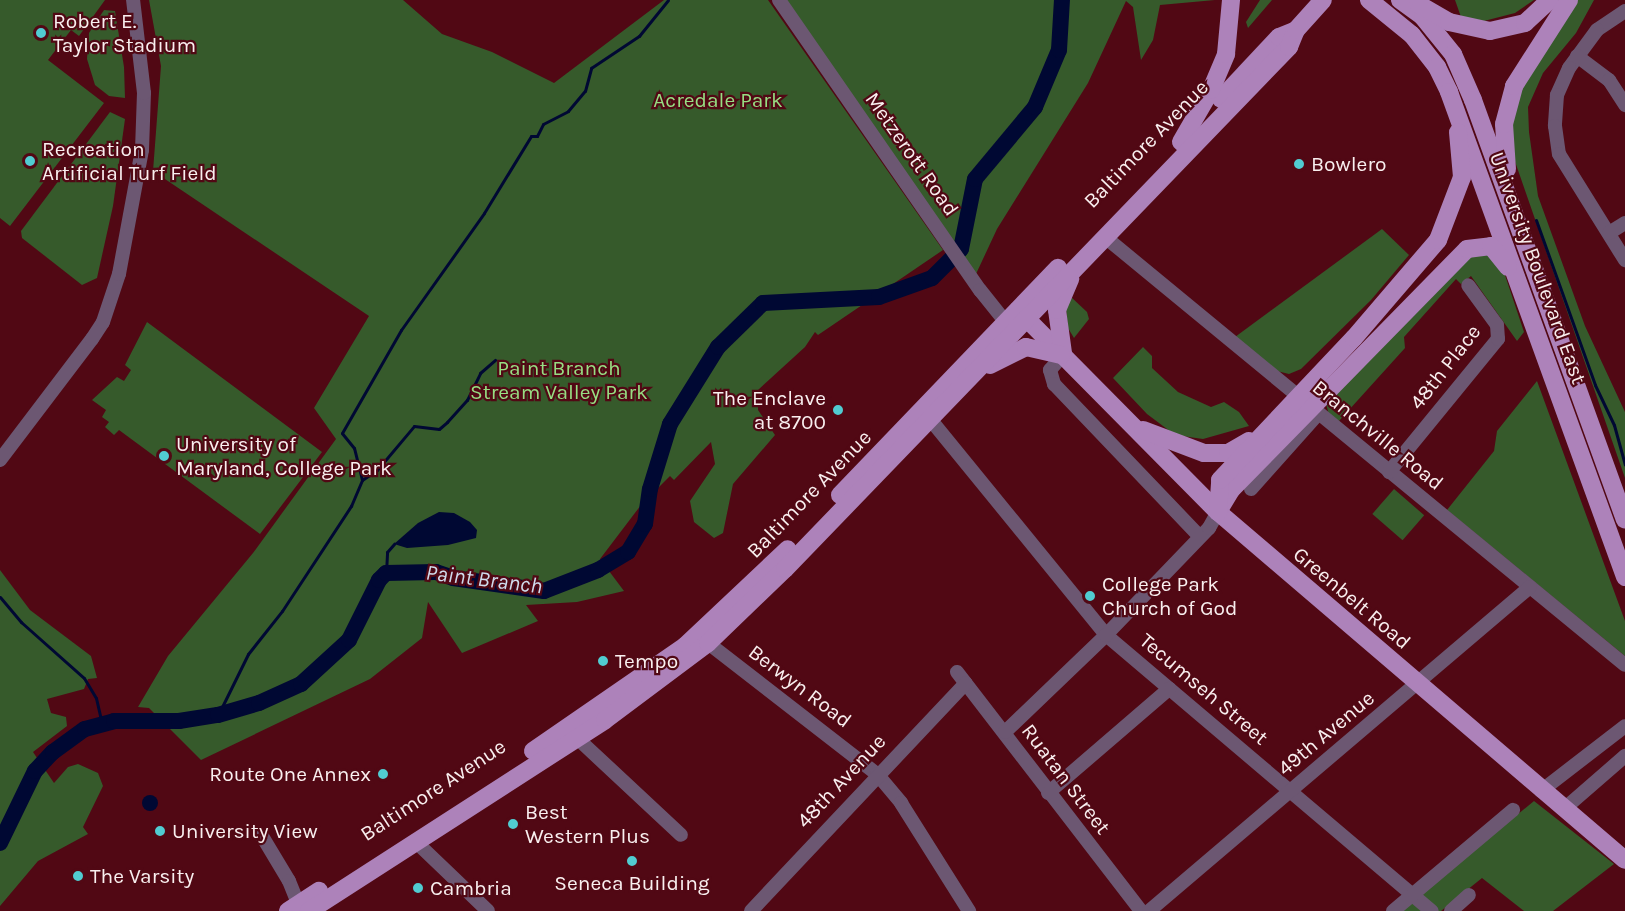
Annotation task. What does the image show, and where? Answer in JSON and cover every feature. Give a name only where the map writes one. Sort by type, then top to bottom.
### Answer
[{"type":"main road","points":[[1181,142],[1211,90],[1226,54],[1232,0]]},
{"type":"main road","name":"Baltimore Avenue","points":[[299,909],[415,841],[577,738],[708,643],[776,579],[962,385],[1015,320],[1076,267],[1289,47],[1296,30],[1323,0]]},
{"type":"main road","name":"University Boulevard East","points":[[1369,0],[1412,34],[1437,67],[1449,92],[1625,577]]},
{"type":"main road","name":"University Boulevard East","points":[[1400,0],[1422,17],[1453,54],[1530,255],[1625,519]]},
{"type":"main road","points":[[1411,0],[1449,22],[1490,31],[1525,22],[1550,0]]},
{"type":"main road","points":[[1530,255],[1505,162],[1505,117],[1520,73],[1569,0]]},
{"type":"main road","name":"Baltimore Avenue","points":[[299,909],[617,696],[685,646],[776,561],[1015,320],[1279,37],[1296,30]]},
{"type":"main road","points":[[1129,423],[1167,442],[1204,453],[1228,453],[1309,406],[1445,225],[1462,177],[1461,149],[1449,92]]},
{"type":"main road","points":[[1218,512],[1231,490],[1309,406],[1467,249],[1481,245],[1499,251],[1536,328]]},
{"type":"main road","points":[[962,385],[1017,349],[1047,349],[1063,355],[1057,310],[1076,267]]},
{"type":"main road","name":"Greenbelt Road","points":[[1015,320],[1063,355],[1218,512],[1546,788],[1625,860]]},
{"type":"main road","points":[[1218,512],[1220,480],[1264,433]]},
{"type":"main road","points":[[1569,808],[1625,847]]},
{"type":"street","points":[[0,460],[95,334],[119,274],[138,183],[143,133],[144,93],[133,0]]},
{"type":"street","name":"Metzerott Road","points":[[780,0],[963,265],[1015,320]]},
{"type":"street","points":[[1625,11],[1597,30],[1577,56],[1557,95],[1555,138],[1576,186],[1625,260]]},
{"type":"street","points":[[1577,56],[1609,80],[1625,105]]},
{"type":"street","points":[[1609,233],[1625,224]]},
{"type":"street","name":"Branchville Road","points":[[1105,237],[1201,319],[1625,665]]},
{"type":"street","name":"48th Place","points":[[1389,472],[1498,339],[1497,324],[1468,285]]},
{"type":"street","points":[[1063,355],[1050,370],[1054,384],[1200,537]]},
{"type":"street","points":[[1251,489],[1309,406]]},
{"type":"street","name":"Tecumseh Street","points":[[930,418],[1106,635],[1414,892],[1432,911]]},
{"type":"street","points":[[1005,732],[1106,635],[1200,537],[1218,512]]},
{"type":"street","name":"49th Avenue","points":[[1149,911],[1530,587]]},
{"type":"street","name":"Berwyn Road","points":[[708,643],[877,774],[901,803],[969,911]]},
{"type":"street","name":"Ruatan Street","points":[[962,678],[1005,732],[1048,793],[1141,911]]},
{"type":"street","name":"48th Avenue","points":[[751,911],[962,678]]},
{"type":"street","points":[[1048,793],[1169,689]]},
{"type":"street","points":[[1610,769],[1605,751],[1625,728]]},
{"type":"street","points":[[1546,788],[1625,728]]},
{"type":"street","points":[[577,738],[681,836]]},
{"type":"street","points":[[1569,808],[1625,756]]},
{"type":"street","points":[[1393,911],[1513,810]]},
{"type":"street","points":[[262,836],[290,881],[299,909]]},
{"type":"street","points":[[415,841],[488,911]]},
{"type":"street","points":[[1451,911],[1469,895]]},
{"type":"green space","name":"Recreation Artificial Turf Field","points":[[0,0],[105,0],[79,36],[71,30],[48,60],[104,103],[10,226],[0,218]]},
{"type":"green space","points":[[149,0],[403,0],[442,34],[492,52],[554,83],[664,0],[768,0],[943,250],[818,335],[815,332],[805,347],[758,390],[758,410],[775,435],[733,484],[723,533],[714,538],[694,522],[690,501],[715,464],[711,442],[674,480],[670,476],[641,505],[600,559],[624,591],[577,602],[526,605],[538,621],[462,653],[428,602],[422,638],[370,679],[201,760],[149,708],[138,707],[168,656],[253,553],[336,439],[314,408],[369,316],[153,171],[161,66]]},
{"type":"green space","points":[[785,0],[1215,0],[1160,5],[1153,40],[1141,60],[1133,7],[1126,1],[1088,83],[997,229],[976,274]]},
{"type":"green space","points":[[1260,0],[1272,0],[1248,28],[1246,22]]},
{"type":"green space","points":[[1455,0],[1534,0],[1515,13],[1484,21],[1461,17]]},
{"type":"green space","points":[[1576,0],[1594,0],[1576,33],[1543,73],[1528,107],[1529,132],[1538,196],[1585,326],[1625,412],[1625,478],[1511,150],[1510,126],[1518,95]]},
{"type":"green space","points":[[104,10],[115,11],[124,67],[125,98],[109,96],[95,85],[87,59],[89,33]]},
{"type":"green space","points":[[110,112],[125,119],[113,206],[97,278],[82,285],[22,238],[21,231]]},
{"type":"green space","points":[[1382,229],[1409,255],[1371,300],[1301,369],[1289,374],[1277,371],[1235,337]]},
{"type":"green space","points":[[1474,253],[1486,253],[1505,275],[1524,332],[1517,341],[1471,276],[1461,284],[1456,279],[1404,337],[1405,348],[1339,421],[1329,415],[1325,400]]},
{"type":"green space","points":[[1070,296],[1087,312],[1089,319],[1074,338],[1068,328],[1066,310]]},
{"type":"green space","points":[[147,322],[322,452],[260,534],[119,430],[114,435],[105,427],[109,422],[102,417],[106,410],[92,400],[117,377],[124,381],[131,370],[125,365]]},
{"type":"green space","points":[[1143,347],[1152,356],[1152,368],[1178,392],[1211,407],[1224,402],[1239,412],[1249,426],[1203,439],[1175,435],[1147,414],[1113,378]]},
{"type":"green space","points":[[1537,381],[1625,621],[1625,656],[1447,510],[1494,451],[1497,431]]},
{"type":"green space","points":[[1394,489],[1424,515],[1403,540],[1372,514]]},
{"type":"green space","points":[[0,570],[30,610],[91,656],[97,678],[88,679],[84,689],[47,699],[51,713],[66,717],[67,726],[33,752],[54,783],[68,767],[78,764],[98,773],[103,786],[83,827],[88,834],[38,861],[0,906]]},
{"type":"green space","points":[[1534,801],[1614,864],[1553,911],[1524,911],[1482,878],[1441,911],[1401,911]]},
{"type":"water","points":[[439,512],[454,513],[470,522],[477,530],[476,538],[448,545],[407,548],[394,544],[418,523]]},
{"type":"water","points":[[150,795],[158,803],[150,811],[142,803]]},
{"type":"waterway","points":[[362,480],[354,448],[342,433],[401,330],[484,213],[531,136],[537,136],[543,124],[568,111],[585,91],[591,68],[639,36],[668,0]]},
{"type":"waterway","name":"Paint Branch","points":[[0,843],[35,771],[53,752],[85,729],[114,721],[179,721],[218,715],[259,703],[301,684],[349,640],[379,580],[386,573],[436,572],[453,578],[544,591],[598,570],[628,552],[645,524],[650,489],[670,424],[718,347],[763,303],[879,297],[932,278],[961,249],[975,179],[1035,107],[1059,50],[1062,0]]},
{"type":"waterway","points":[[1536,220],[1595,385],[1614,425],[1625,465]]},
{"type":"waterway","points":[[218,715],[248,654],[282,611],[351,506],[362,480],[377,470],[414,426],[439,429],[447,422],[467,400],[480,373],[495,360]]},
{"type":"waterway","points":[[386,573],[387,552],[394,544]]},
{"type":"waterway","points":[[0,597],[21,622],[84,678],[96,698],[102,723]]},
{"type":"place","name":"Robert E. Taylor Stadium","points":[[41,33]]},
{"type":"place","name":"Recreation Artificial Turf Field","points":[[30,161]]},
{"type":"place","name":"Bowlero","points":[[1299,164]]},
{"type":"place","name":"The Enclave at 8700","points":[[838,410]]},
{"type":"place","name":"University of Maryland, College Park","points":[[164,456]]},
{"type":"place","name":"College Park Church of God","points":[[1090,596]]},
{"type":"place","name":"Tempo","points":[[603,661]]},
{"type":"place","name":"Route One Annex","points":[[383,774]]},
{"type":"place","name":"Best Western Plus","points":[[513,824]]},
{"type":"place","name":"University View","points":[[160,831]]},
{"type":"place","name":"Seneca Building","points":[[632,861]]},
{"type":"place","name":"The Varsity","points":[[78,876]]},
{"type":"place","name":"Cambria","points":[[418,888]]},
{"type":"park label","name":"Acredale Park","points":[[718,100]]},
{"type":"park label","name":"Paint Branch Stream Valley Park","points":[[559,380]]}]
